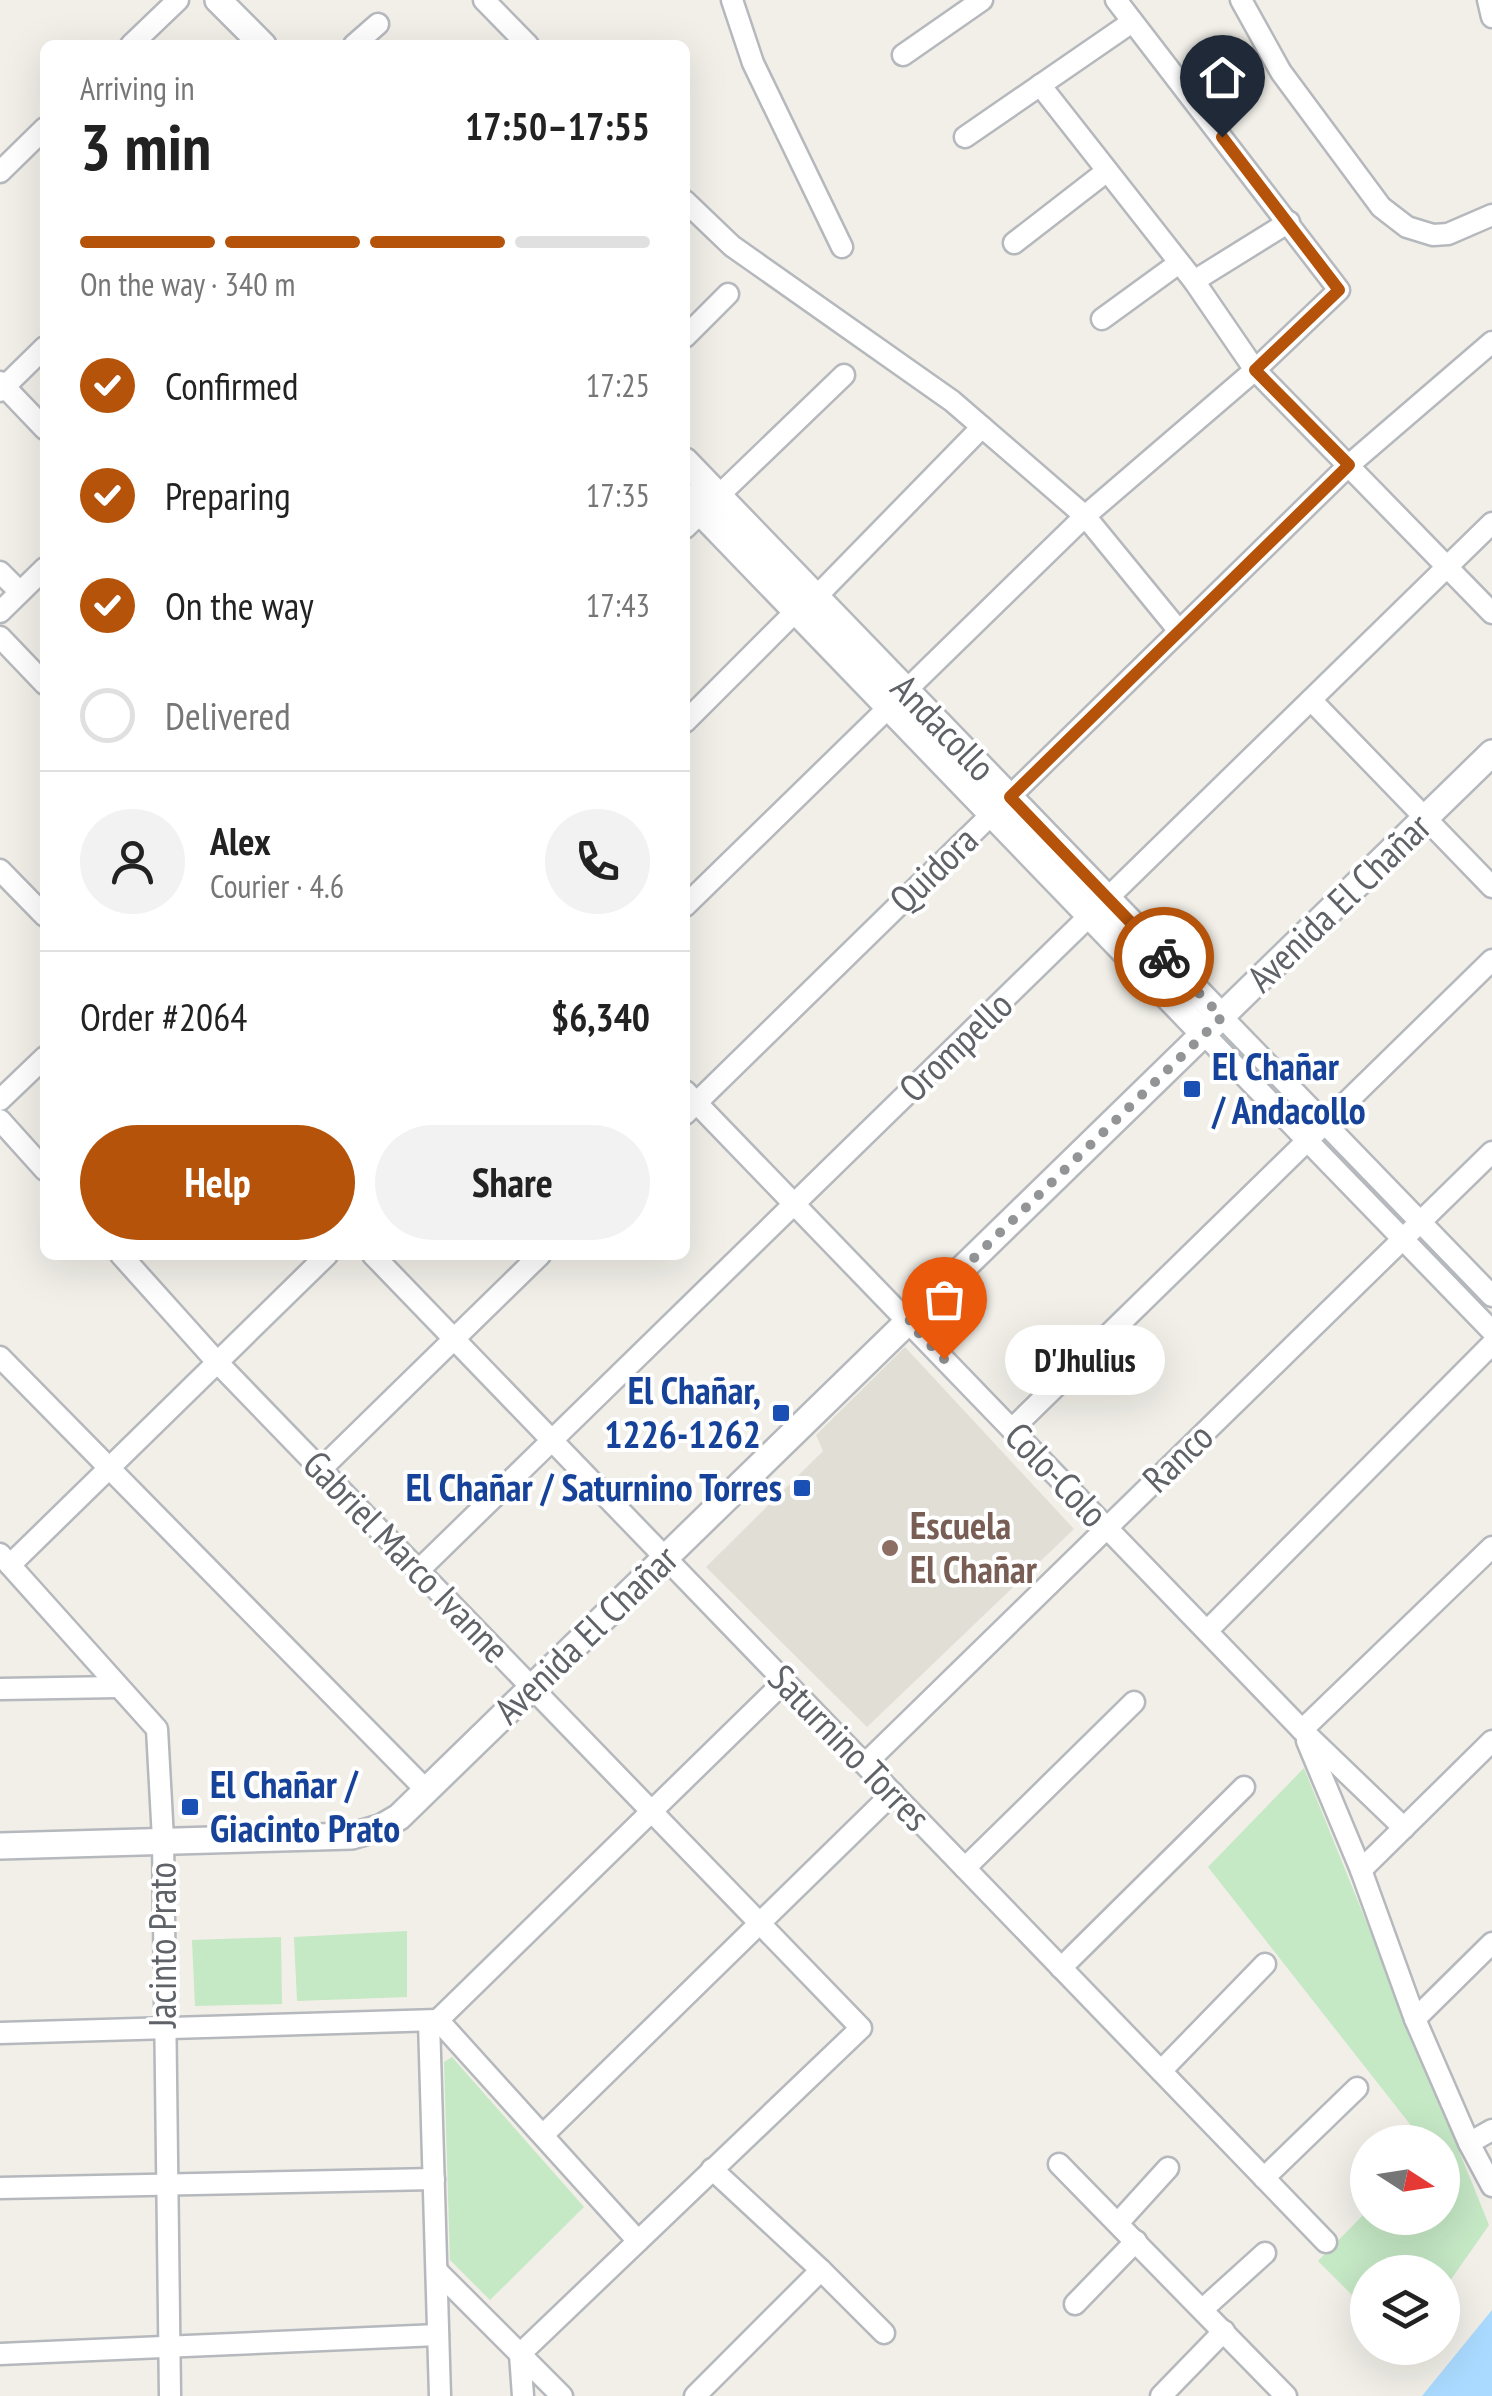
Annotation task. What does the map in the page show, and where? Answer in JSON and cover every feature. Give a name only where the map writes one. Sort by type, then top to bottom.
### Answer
[{"type":"street","points":[[136,40],[178,0]]},
{"type":"street","points":[[218,0],[258,40]]},
{"type":"street","points":[[484,0],[523,40]]},
{"type":"street","points":[[732,0],[753,63],[842,247]]},
{"type":"street","points":[[904,56],[982,0]]},
{"type":"street","points":[[690,901],[1085,516],[1255,370],[1339,290],[1116,0]]},
{"type":"street","points":[[1241,0],[1281,72],[1381,207],[1407,227],[1433,235],[1448,234],[1492,215]]},
{"type":"street","points":[[1488,0],[1492,16]]},
{"type":"street","points":[[965,137],[1132,22]]},
{"type":"street","points":[[360,40],[378,24]]},
{"type":"street","points":[[1040,85],[1180,262],[1255,370],[1492,613]]},
{"type":"street","points":[[0,172],[40,133]]},
{"type":"street","points":[[1014,242],[1107,170]]},
{"type":"street","points":[[690,206],[732,246],[952,401],[1085,516],[1179,631]]},
{"type":"street","points":[[1194,281],[1289,222]]},
{"type":"street","points":[[1102,319],[1180,262]]},
{"type":"street","points":[[690,331],[728,294]]},
{"type":"street","name":"Quidora","points":[[690,1101],[1349,465],[1492,342]]},
{"type":"street","points":[[40,352],[2,387],[40,424]]},
{"type":"street","points":[[697,508],[844,375]]},
{"type":"street","points":[[690,717],[982,428]]},
{"type":"street","name":"Andacollo","points":[[690,481],[697,508],[806,604],[1001,805],[1213,1025],[1308,1140],[1492,1331]]},
{"type":"street","name":"Orompello","points":[[419,1570],[1492,523]]},
{"type":"street","points":[[0,572],[20,592]]},
{"type":"street","points":[[0,612],[40,573]]},
{"type":"street","points":[[0,637],[40,679]]},
{"type":"street","points":[[1310,700],[1492,887]]},
{"type":"street","name":"Avenida El Chañar","points":[[0,1846],[352,1836],[382,1826],[426,1791],[1492,754]]},
{"type":"street","points":[[0,870],[40,911]]},
{"type":"street","points":[[1012,1429],[1492,960]]},
{"type":"street","name":"Andacollo","points":[[1213,1025],[1325,1124],[1492,1296]]},
{"type":"street","points":[[0,1100],[40,1062]]},
{"type":"street","name":"Colo-Colo","points":[[690,1103],[794,1204],[1302,1730],[1404,1828]]},
{"type":"street","points":[[0,1120],[40,1164]]},
{"type":"street","name":"Ranco","points":[[865,1764],[1492,1152]]},
{"type":"street","name":"Gabriel Marco Ivanne","points":[[126,1260],[217,1362],[861,2028],[712,2170]]},
{"type":"street","points":[[5,1560],[109,1468],[322,1260]]},
{"type":"street","name":"Saturnino Torres","points":[[377,1260],[1326,2242]]},
{"type":"street","points":[[321,1469],[535,1260]]},
{"type":"street","points":[[1207,1631],[1492,1344]]},
{"type":"street","points":[[0,1356],[426,1791]]},
{"type":"street","points":[[1302,1730],[1492,1548]]},
{"type":"street","name":"Jacinto Prato","points":[[5,1560],[158,1729],[163,1839],[170,2396]]},
{"type":"street","points":[[0,2033],[434,2020],[785,1682]]},
{"type":"street","points":[[0,1689],[118,1686]]},
{"type":"street","points":[[965,1868],[1134,1702]]},
{"type":"street","name":"Colo-Colo","points":[[1302,1730],[1361,1870],[1414,2019],[1492,2186]]},
{"type":"street","points":[[1361,1870],[1492,1742]]},
{"type":"street","points":[[1062,1968],[1244,1788]]},
{"type":"street","points":[[543,2135],[893,1794]]},
{"type":"street","points":[[1414,2019],[1492,1943]]},
{"type":"street","points":[[1161,2070],[1265,1964]]},
{"type":"street","points":[[434,2020],[638,2240]]},
{"type":"street","points":[[434,2020],[440,2396]]},
{"type":"street","points":[[1264,2178],[1357,2088]]},
{"type":"street","points":[[1469,2143],[1492,2130]]},
{"type":"street","points":[[1059,2164],[1286,2396]]},
{"type":"street","points":[[1118,2224],[1168,2168]]},
{"type":"street","points":[[520,2354],[712,2170],[884,2333]]},
{"type":"street","points":[[0,2188],[434,2179]]},
{"type":"street","points":[[1076,2304],[1136,2241]]},
{"type":"street","points":[[1202,2309],[1265,2253]]},
{"type":"street","points":[[695,2396],[821,2270]]},
{"type":"street","points":[[436,2271],[562,2396]]},
{"type":"street","points":[[1162,2396],[1224,2331]]},
{"type":"street","points":[[0,2354],[438,2336]]},
{"type":"street","points":[[520,2354],[523,2396]]},
{"type":"shaded area","name":"Escuela El Chañar","points":[[905,1347],[1074,1529],[867,1727],[706,1567],[823,1451],[816,1435]]},
{"type":"green space","points":[[1304,1768],[1449,2125],[1411,2125],[1208,1867]]},
{"type":"green space","points":[[407,1931],[407,1997],[297,2001],[294,1937]]},
{"type":"green space","points":[[281,1937],[282,2004],[195,2006],[192,1940]]},
{"type":"green space","points":[[452,2057],[584,2207],[490,2300],[450,2260],[444,2062]]},
{"type":"green space","points":[[1460,2153],[1489,2225],[1460,2267],[1460,2255],[1350,2255],[1350,2293],[1318,2261],[1350,2228],[1350,2235],[1460,2235]]},
{"type":"water","points":[[1492,2310],[1492,2396],[1422,2396],[1447,2365],[1460,2365],[1460,2349]]},
{"type":"way so far","points":[[944,1359],[908,1322],[1222,1017],[1164,957]]},
{"type":"place","name":"El Chañar / Andacollo","points":[[1192,1089]]},
{"type":"place","name":"D'Jhulius","points":[[944,1359]]},
{"type":"place","name":"El Chañar, 1226-1262","points":[[781,1413]]},
{"type":"place","name":"El Chañar / Saturnino Torres","points":[[802,1488]]},
{"type":"place","name":"Escuela El Chañar","points":[[890,1548]]},
{"type":"place","name":"El Chañar / Giacinto Prato","points":[[190,1807]]},
{"type":"route","points":[[1164,957],[1010,797],[1349,465],[1255,370],[1339,290],[1222,137]]}]
